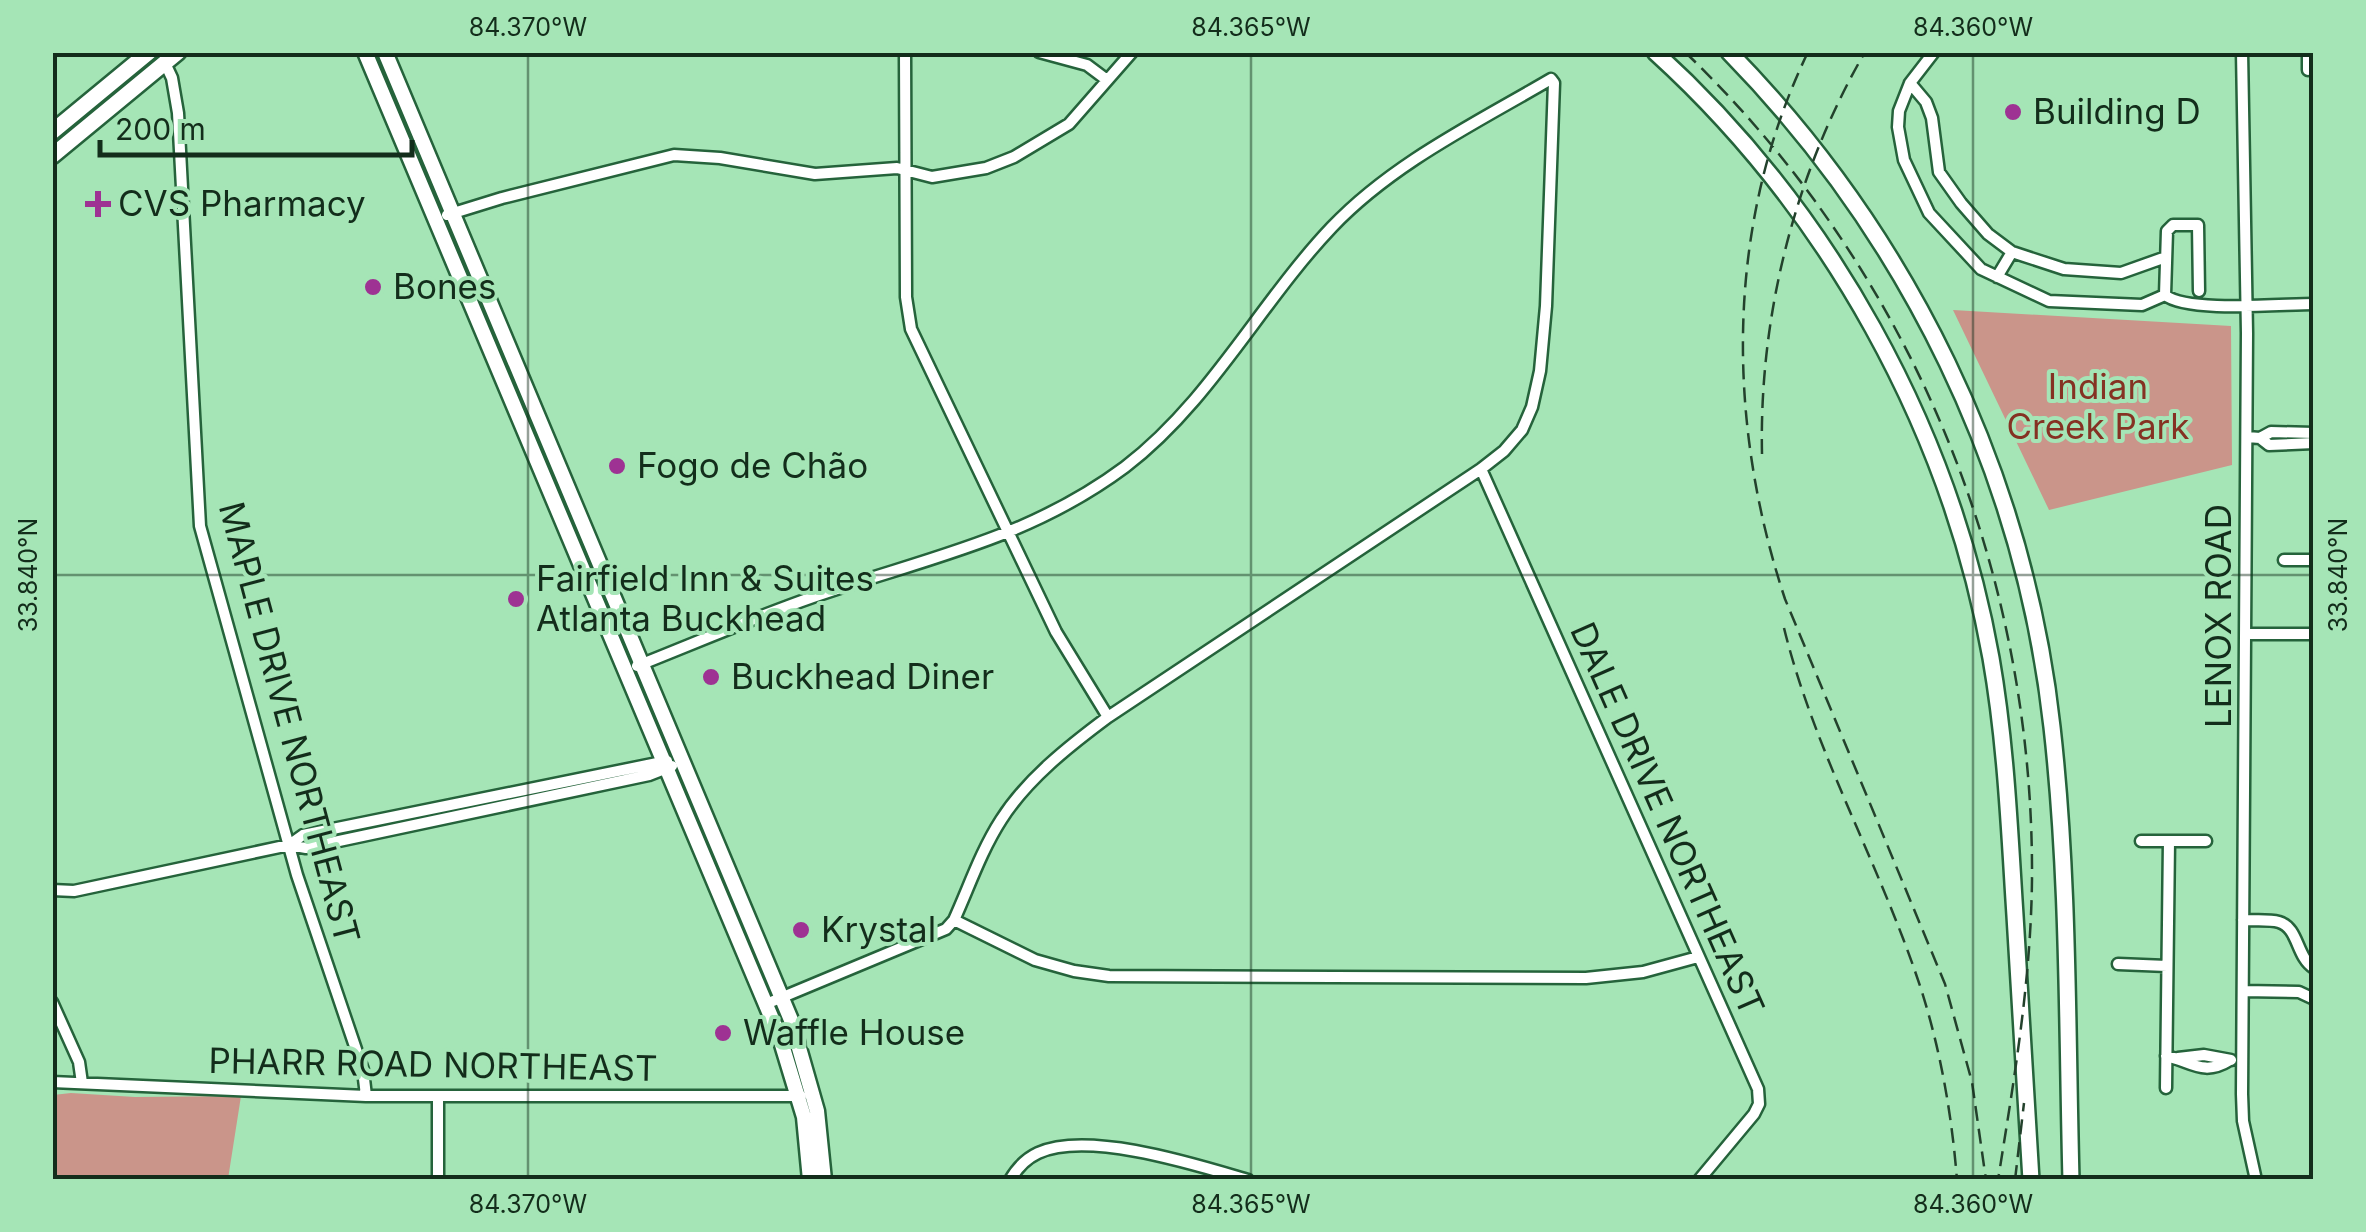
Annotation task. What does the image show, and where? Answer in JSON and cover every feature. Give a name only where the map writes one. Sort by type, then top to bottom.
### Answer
[{"type":"highway","points":[[52,132],[148,52]]},
{"type":"highway","points":[[1656,52],[1749,150],[1806,222],[1847,284],[1908,396],[1954,516],[1983,619],[2001,730],[2031,1180]]},
{"type":"highway","points":[[1729,52],[1801,132],[1848,192],[1891,257],[1962,392],[2004,500],[2033,608],[2054,744],[2061,843],[2071,1180]]},
{"type":"highway","points":[[52,156],[171,57]]},
{"type":"main road","points":[[365,52],[634,667]]},
{"type":"main road","points":[[385,52],[634,667],[786,1056],[820,1130],[824,1180]]},
{"type":"main road","points":[[671,763],[781,998],[800,1049],[810,1180]]},
{"type":"street","points":[[904,52],[906,297],[911,328],[1056,632],[1108,717]]},
{"type":"street","points":[[1039,52],[1087,66],[1107,80]]},
{"type":"street","points":[[437,220],[674,156],[720,158],[815,174],[905,169],[932,178],[986,168],[1014,157],[1069,124],[1132,52]]},
{"type":"street","points":[[1934,52],[1910,83],[1900,110],[1898,127],[1904,160],[1930,213],[1981,269],[2049,300],[2142,304],[2165,296],[2177,303],[2314,304]]},
{"type":"street","name":"LENOX ROAD","points":[[2242,52],[2247,634],[2243,991],[2236,1060],[2256,1180]]},
{"type":"street","points":[[2308,52],[2308,70]]},
{"type":"street","name":"MAPLE DRIVE NORTHEAST","points":[[171,57],[178,113],[200,526],[289,845],[363,1070],[366,1096]]},
{"type":"street","points":[[634,667],[811,598],[1008,534],[1082,497],[1166,432],[1213,381],[1308,253],[1365,197],[1417,158],[1551,79],[1556,98],[1547,220],[1545,338],[1532,406],[1522,430],[1481,469],[1108,717],[1063,752],[1009,808],[954,920],[936,935],[766,1004]]},
{"type":"street","points":[[1910,83],[1926,102],[1932,118],[1939,172],[1988,234],[2012,252],[2064,269],[2121,272],[2166,257]]},
{"type":"street","points":[[2165,296],[2169,227],[2198,225],[2199,291]]},
{"type":"street","points":[[1997,276],[2012,252]]},
{"type":"street","points":[[2247,437],[2260,438],[2271,432],[2314,432]]},
{"type":"street","points":[[2260,438],[2269,446],[2314,443]]},
{"type":"street","name":"DALE DRIVE NORTHEAST","points":[[1481,469],[1760,1096],[1754,1114],[1699,1180]]},
{"type":"street","points":[[2284,560],[2314,560]]},
{"type":"street","points":[[2247,634],[2314,634]]},
{"type":"street","points":[[52,894],[289,845],[302,835],[671,763]]},
{"type":"street","points":[[2140,841],[2206,841]]},
{"type":"street","points":[[2166,1088],[2172,1057],[2167,966],[2169,841]]},
{"type":"street","points":[[954,920],[1035,960],[1109,976],[1586,978],[1643,972],[1698,957]]},
{"type":"street","points":[[2244,920],[2281,922],[2292,930],[2301,957],[2314,968]]},
{"type":"street","points":[[2118,964],[2167,966]]},
{"type":"street","points":[[2243,991],[2299,992],[2314,999]]},
{"type":"street","points":[[52,1002],[79,1062],[82,1083]]},
{"type":"street","points":[[2172,1057],[2204,1055],[2236,1060]]},
{"type":"street","name":"PHARR ROAD NORTHEAST","points":[[52,1082],[366,1096],[804,1096]]},
{"type":"street","points":[[438,1097],[438,1180]]},
{"type":"street","points":[[1010,1180],[1034,1154],[1068,1146],[1156,1155],[1248,1180]]},
{"type":"green space","name":"Indian Creek Park","points":[[1953,310],[2231,326],[2232,465],[2049,510]]},
{"type":"green space","points":[[53,1095],[241,1096],[228,1179],[53,1179]]},
{"type":"railway","points":[[1685,52],[1765,137],[1834,229],[1894,327],[1944,430],[1982,538],[2010,649],[2027,763],[2032,879],[2025,993],[1998,1180]]},
{"type":"railway","points":[[1808,52],[1781,118],[1761,185],[1749,254],[1743,323],[1744,393],[1752,463],[1785,599],[1945,984],[1972,1082],[1986,1180]]},
{"type":"railway","points":[[1762,454],[1767,350],[1786,246],[1819,146],[1865,52]]},
{"type":"railway","points":[[1784,628],[1813,721],[1922,992],[1945,1085],[1957,1180]]},
{"type":"railway","points":[[2015,1180],[2024,1103]]},
{"type":"place","name":"Building D","points":[[2013,112]]},
{"type":"place","name":"CVS Pharmacy","points":[[98,204]]},
{"type":"place","name":"Bones","points":[[373,287]]},
{"type":"place","name":"Fogo de Chão","points":[[617,466]]},
{"type":"place","name":"Fairfield Inn & Suites Atlanta Buckhead","points":[[516,599]]},
{"type":"place","name":"Buckhead Diner","points":[[711,677]]},
{"type":"place","name":"Krystal","points":[[801,930]]},
{"type":"place","name":"Waffle House","points":[[723,1033]]}]
